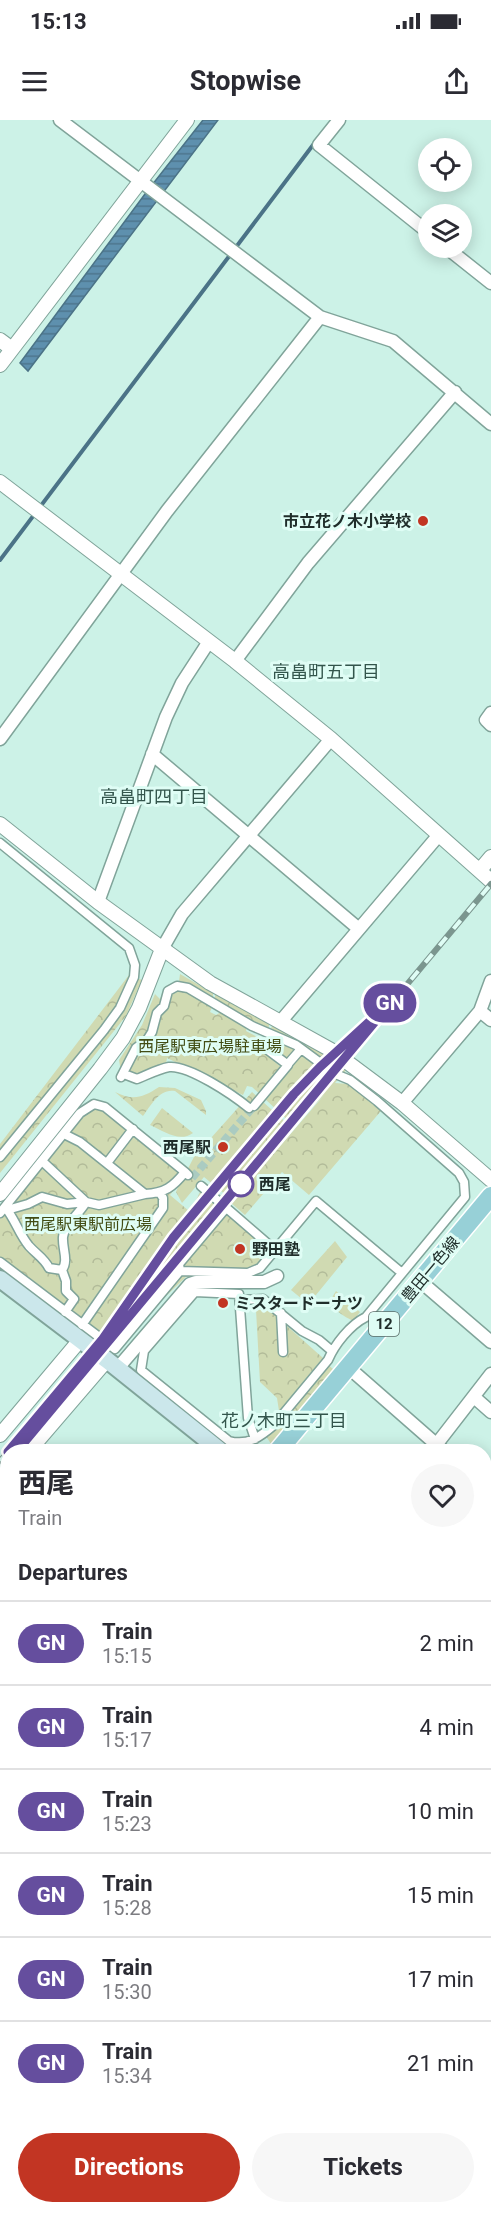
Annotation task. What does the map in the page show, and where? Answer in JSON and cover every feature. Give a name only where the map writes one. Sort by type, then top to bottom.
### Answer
[{"type":"main road","name":"豊田一色線","points":[[284,1444],[491,1196]]},
{"type":"main road","points":[[0,1280],[81,1332],[112,1364],[212,1444]]},
{"type":"street","points":[[60,120],[320,317],[393,340],[491,424]]},
{"type":"street","points":[[0,365],[187,120]]},
{"type":"street","points":[[339,120],[320,145],[418,224]]},
{"type":"street","points":[[460,258],[491,283]]},
{"type":"street","points":[[0,740],[167,511],[320,317]]},
{"type":"street","points":[[0,340],[12,349]]},
{"type":"street","points":[[235,661],[308,562],[455,392]]},
{"type":"street","points":[[0,482],[208,643],[235,661],[331,740],[491,880]]},
{"type":"street","points":[[98,902],[166,717],[182,683],[208,643]]},
{"type":"street","points":[[491,713],[486,720],[491,725]]},
{"type":"street","points":[[3,1206],[123,1038],[139,1008],[162,949],[182,914],[331,740]]},
{"type":"street","points":[[152,754],[359,929]]},
{"type":"street","points":[[0,824],[98,902],[210,983],[331,1050],[402,1103],[491,1180]]},
{"type":"street","points":[[281,1021],[438,836]]},
{"type":"street","points":[[0,843],[129,948],[135,965],[132,984],[120,1008],[0,1157]]},
{"type":"street","points":[[480,870],[491,857]]},
{"type":"street","points":[[402,1103],[480,1011],[491,981]]},
{"type":"street","points":[[301,1049],[251,1107],[227,1090],[179,1067],[162,1068],[137,1079],[122,1076],[136,1048],[147,1040],[152,1032],[157,1013],[164,1006],[168,991],[177,986],[188,988],[217,1007],[301,1049],[319,1062]]},
{"type":"street","points":[[480,1011],[491,1020]]},
{"type":"street","points":[[274,1037],[268,1050],[288,1065]]},
{"type":"street","points":[[255,1439],[248,1418],[240,1294],[195,1292],[144,1351],[141,1370],[229,1441],[242,1444],[255,1439],[274,1425],[328,1360],[332,1351],[357,1322],[366,1317],[463,1202],[466,1191],[459,1173],[377,1101],[350,1080],[338,1075]]},
{"type":"street","points":[[94,1104],[105,1107],[187,1174],[172,1187],[159,1193],[99,1205],[86,1202],[67,1204],[42,1197],[28,1204],[3,1206],[80,1113],[94,1104]]},
{"type":"street","points":[[107,1163],[133,1130]]},
{"type":"street","points":[[64,1134],[80,1142],[145,1194]]},
{"type":"street","points":[[42,1161],[86,1202]]},
{"type":"street","points":[[201,1186],[274,1250]]},
{"type":"street","points":[[0,1435],[81,1332],[163,1208],[159,1193]]},
{"type":"street","points":[[180,1271],[248,1273],[260,1268],[316,1201],[402,1273]]},
{"type":"street","points":[[65,1312],[74,1299],[66,1291],[66,1281],[62,1270],[66,1263],[63,1241],[65,1230],[81,1212],[86,1202]]},
{"type":"street","points":[[3,1206],[14,1218],[28,1245],[44,1259],[49,1268],[62,1270]]},
{"type":"street","points":[[0,1262],[65,1312],[81,1332],[115,1349],[180,1271],[179,1264],[226,1208]]},
{"type":"street","points":[[40,1444],[112,1364],[190,1284],[196,1282],[264,1282],[277,1276]]},
{"type":"street","points":[[420,1281],[491,1342]]},
{"type":"street","points":[[241,1300],[263,1299],[302,1331],[319,1340],[332,1351]]},
{"type":"street","points":[[281,1313],[283,1352]]},
{"type":"street","points":[[348,1367],[436,1444]]},
{"type":"street","points":[[444,1444],[491,1374]]},
{"type":"street","points":[[474,1397],[491,1412]]},
{"type":"green space","name":"西尾駅東広場駐車場","points":[[180,974],[213,993],[213,1006],[209,1005],[212,1007],[210,1012],[216,1015],[221,1012],[215,1009],[215,993],[270,1023],[266,1035],[247,1027],[246,1031],[267,1042],[263,1052],[281,1067],[266,1052],[272,1025],[301,1041],[296,1048],[302,1041],[348,1068],[335,1083],[349,1084],[381,1111],[309,1195],[282,1172],[245,1215],[231,1203],[325,1094],[294,1126],[252,1087],[247,1086],[243,1095],[167,1058],[166,1064],[151,1076],[130,1074],[120,1066],[119,1060],[142,1025],[155,994],[160,999],[165,987],[177,981],[175,993],[180,991],[178,989]]},
{"type":"green space","points":[[129,975],[142,980],[126,1016],[0,1173],[0,1144]]},
{"type":"green space","points":[[159,1087],[175,1088],[201,1100],[206,1115],[175,1091],[170,1091],[156,1098],[143,1116],[115,1092],[127,1097],[137,1097]]},
{"type":"green space","name":"西尾駅東駅前広場","points":[[252,1092],[292,1128],[232,1200],[204,1177],[182,1203],[176,1192],[180,1182],[170,1195],[189,1211],[120,1307],[170,1253],[205,1182],[281,1250],[263,1270],[250,1276],[186,1277],[105,1354],[89,1341],[98,1331],[0,1257],[0,1217],[81,1116],[93,1108],[103,1109],[184,1176],[194,1157]]},
{"type":"green space","points":[[162,1108],[193,1133],[182,1137],[166,1133],[150,1125]]},
{"type":"green space","points":[[335,1241],[347,1257],[316,1295],[302,1299],[291,1290]]},
{"type":"green space","points":[[336,1291],[360,1312],[353,1321],[339,1313],[334,1307],[331,1299]]},
{"type":"green space","points":[[256,1310],[269,1310],[323,1358],[279,1411],[277,1398],[260,1382]]},
{"type":"green space","points":[[327,1364],[333,1369],[271,1444],[266,1436]]},
{"type":"water","points":[[203,120],[218,120],[28,371],[20,363],[145,194]]},
{"type":"waterway","points":[[0,560],[316,141]]},
{"type":"tunnel","points":[[319,1062],[338,1075]]},
{"type":"tunnel","points":[[192,1178],[254,1106]]},
{"type":"railway","points":[[23,1444],[491,884]]},
{"type":"railway","points":[[109,1329],[173,1238],[294,1094],[362,1029]]},
{"type":"train","name":"GN","points":[[15,1444],[102,1340],[173,1238],[294,1094],[393,1000],[23,1444]]},
{"type":"place","name":"市立花ノ木小学校","points":[[423,521]]},
{"type":"place","name":"西尾駅","points":[[223,1147]]},
{"type":"place","name":"西尾","points":[[241,1184]]},
{"type":"place","name":"野田塾","points":[[240,1249]]},
{"type":"place","name":"ミスタードーナツ","points":[[223,1303]]},
{"type":"district","name":"高畠町五丁目","points":[[326,672]]},
{"type":"district","name":"高畠町四丁目","points":[[154,797]]},
{"type":"district","name":"花ノ木町三丁目","points":[[284,1421]]}]
